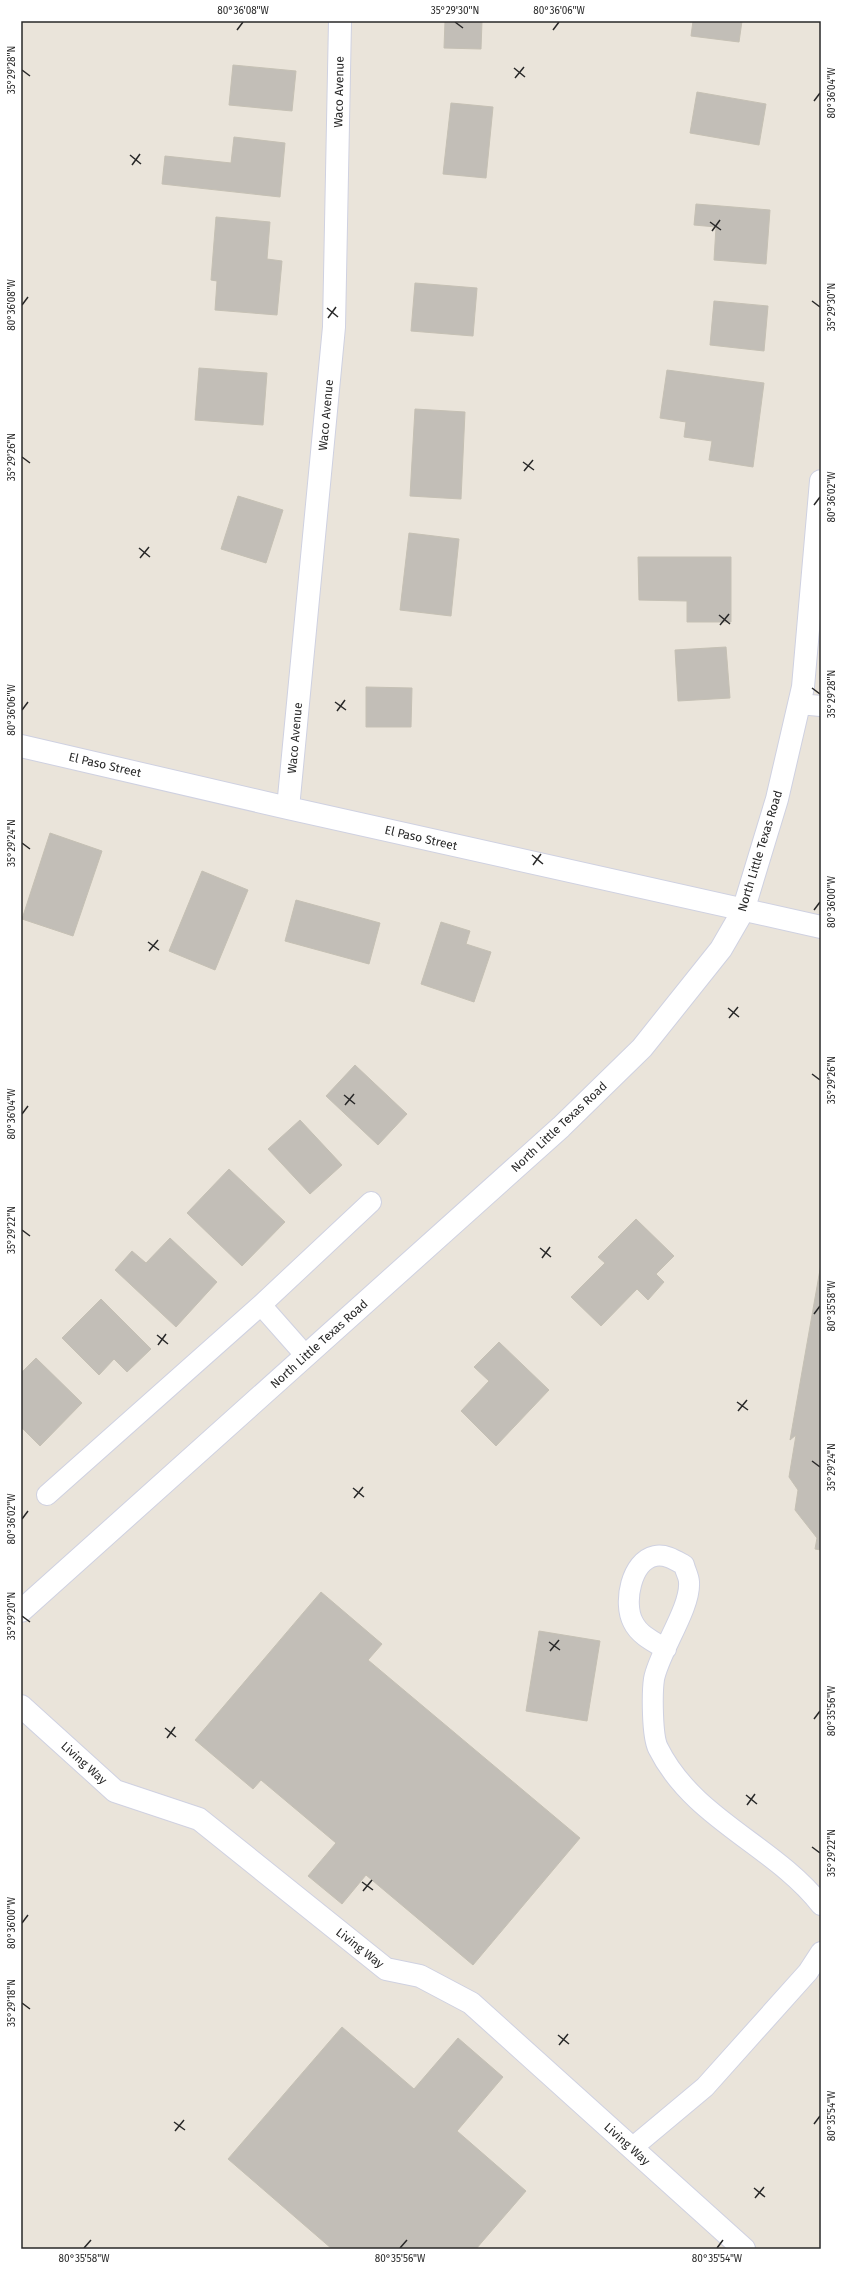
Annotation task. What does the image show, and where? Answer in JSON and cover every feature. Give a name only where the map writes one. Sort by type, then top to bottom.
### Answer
[{"type":"street","name":"Waco Avenue","points":[[288,808],[334,327],[340,21]]},
{"type":"street","name":"North Little Texas Road","points":[[21,1611],[561,1127],[642,1048],[721,949],[743,911],[778,799],[803,687],[821,481]]},
{"type":"street","name":"El Paso Street","points":[[21,746],[743,911],[821,927]]},
{"type":"street","name":"Living Way","points":[[21,1706],[115,1791],[199,1819],[386,1969],[420,1976],[471,2003],[744,2249]]},
{"type":"lane","points":[[799,704],[821,706]]},
{"type":"lane","points":[[47,1495],[261,1305],[371,1202]]},
{"type":"lane","points":[[261,1305],[306,1356]]},
{"type":"lane","points":[[666,1649],[655,1674],[652,1695],[657,1747],[680,1781],[720,1821],[779,1863],[810,1891],[821,1905]]},
{"type":"lane","points":[[632,2148],[705,2087],[808,1972],[821,1952]]},
{"type":"building","points":[[445,21],[482,21],[481,49],[444,48]]},
{"type":"building","points":[[693,21],[742,21],[739,42],[691,36]]},
{"type":"building","points":[[233,65],[296,71],[292,111],[229,105]]},
{"type":"building","points":[[697,92],[766,104],[759,145],[690,133]]},
{"type":"building","points":[[451,103],[493,107],[486,178],[443,174]]},
{"type":"building","points":[[234,137],[285,143],[280,197],[162,184],[165,156],[231,163]]},
{"type":"building","points":[[696,204],[770,210],[766,264],[714,260],[716,227],[694,225]]},
{"type":"building","points":[[216,217],[270,222],[267,259],[282,261],[277,315],[215,310],[217,281],[211,280]]},
{"type":"building","points":[[415,283],[477,288],[473,336],[411,331]]},
{"type":"building","points":[[714,301],[768,306],[764,351],[710,345]]},
{"type":"building","points":[[199,368],[267,373],[263,425],[195,420]]},
{"type":"building","points":[[667,370],[764,383],[753,467],[709,460],[712,441],[684,437],[686,422],[660,418]]},
{"type":"building","points":[[415,409],[465,412],[461,499],[410,496]]},
{"type":"building","points":[[238,496],[283,510],[266,563],[221,549]]},
{"type":"building","points":[[409,533],[459,539],[451,616],[400,610]]},
{"type":"building","points":[[638,557],[731,557],[731,622],[687,622],[687,601],[639,600]]},
{"type":"building","points":[[726,647],[730,698],[678,701],[675,650]]},
{"type":"building","points":[[366,687],[412,688],[411,727],[366,727]]},
{"type":"building","points":[[50,833],[102,851],[73,936],[22,919]]},
{"type":"building","points":[[202,871],[248,890],[215,970],[169,951]]},
{"type":"building","points":[[296,900],[380,923],[369,964],[285,941]]},
{"type":"building","points":[[441,922],[470,931],[466,944],[491,952],[474,1002],[421,984]]},
{"type":"building","points":[[355,1065],[407,1114],[378,1145],[326,1096]]},
{"type":"building","points":[[300,1120],[342,1165],[310,1194],[268,1149]]},
{"type":"building","points":[[229,1169],[285,1222],[242,1266],[187,1213]]},
{"type":"building","points":[[636,1219],[674,1256],[656,1274],[664,1282],[648,1300],[637,1289],[601,1326],[571,1297],[605,1263],[598,1257]]},
{"type":"building","points":[[170,1238],[217,1282],[176,1327],[115,1270],[132,1251],[146,1263]]},
{"type":"building","points":[[821,1264],[821,1550],[815,1549],[817,1538],[795,1510],[798,1490],[789,1477],[796,1435],[790,1440]]},
{"type":"building","points":[[101,1299],[151,1349],[127,1372],[114,1359],[99,1375],[62,1338]]},
{"type":"building","points":[[499,1342],[549,1390],[496,1446],[461,1411],[489,1381],[474,1367]]},
{"type":"building","points":[[36,1358],[82,1403],[40,1446],[21,1427],[21,1373]]},
{"type":"building","points":[[321,1592],[382,1644],[368,1660],[580,1838],[473,1965],[366,1875],[342,1904],[308,1876],[336,1843],[261,1780],[253,1789],[195,1740]]},
{"type":"building","points":[[539,1631],[600,1641],[587,1721],[526,1711]]},
{"type":"building","points":[[342,2027],[414,2089],[458,2038],[503,2077],[457,2131],[526,2191],[476,2249],[332,2249],[228,2159]]}]
